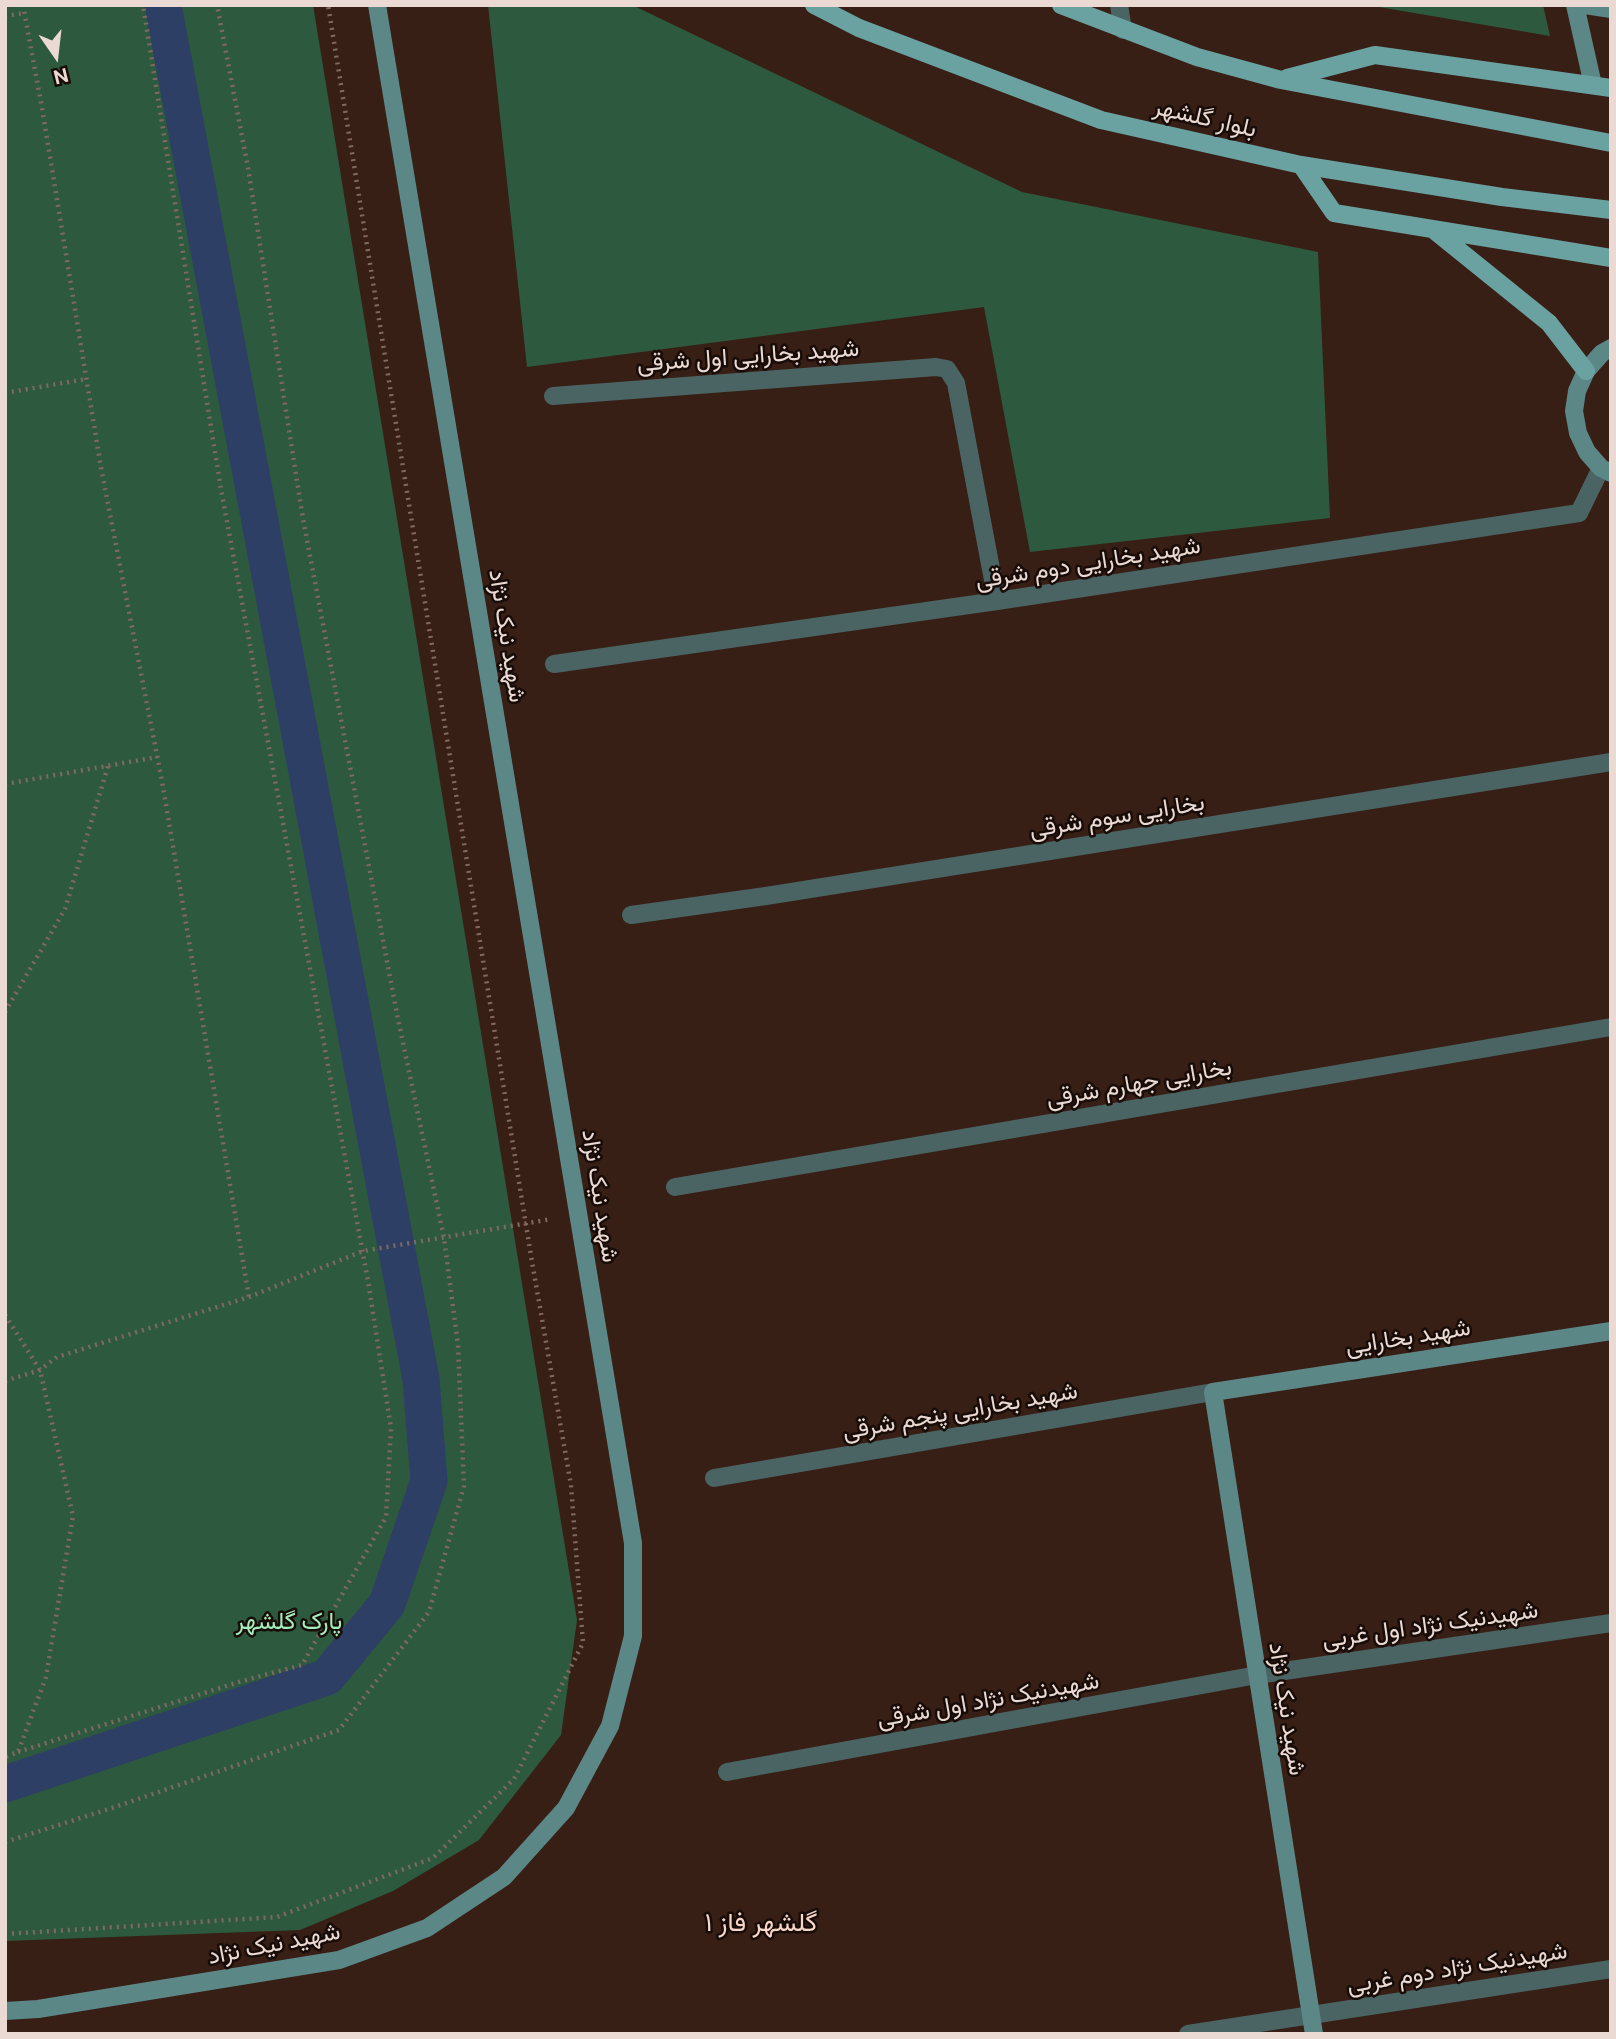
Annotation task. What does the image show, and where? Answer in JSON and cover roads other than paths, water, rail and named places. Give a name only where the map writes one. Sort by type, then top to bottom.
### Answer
[{"type":"main road","name":"شهید نیک نژاد","points":[[5,2011],[38,2009],[339,1960],[426,1928],[504,1877],[566,1808],[610,1726],[633,1636],[633,1543],[377,5]]},
{"type":"main road","name":"بلوار گلشهر","points":[[814,5],[859,28],[1101,120],[1301,165],[1502,197],[1608,210]]},
{"type":"main road","points":[[1061,5],[1197,57],[1281,80],[1608,142]]},
{"type":"main road","points":[[1281,80],[1374,55],[1602,86],[1575,5]]},
{"type":"main road","points":[[1585,5],[1611,9]]},
{"type":"main road","points":[[1301,165],[1335,213],[1611,258]]},
{"type":"main road","points":[[1433,229],[1549,323],[1586,371]]},
{"type":"main road","points":[[1606,471],[1587,452],[1578,433],[1574,411],[1577,391],[1586,371],[1602,353],[1611,348]]},
{"type":"main road","name":"شهید بخارایی","points":[[1213,1392],[1611,1331]]},
{"type":"main road","name":"شهید نیک نژاد","points":[[1213,1392],[1314,2034]]},
{"type":"main road","name":"شهید نیک نژاد","points":[[5,2023],[38,2009]]},
{"type":"street","points":[[1119,5],[1123,30]]},
{"type":"street","name":"شهید بخارایی اول شرقی","points":[[554,396],[936,367],[947,369],[956,383],[997,601]]},
{"type":"street","name":"شهید بخارایی دوم شرقی","points":[[554,664],[997,601],[1579,513],[1606,471]]},
{"type":"street","name":"بخارایی سوم شرقی","points":[[631,915],[1611,762]]},
{"type":"street","name":"بخارایی جهارم شرقی","points":[[675,1187],[1611,1027]]},
{"type":"street","name":"شهید بخارایی پنجم شرقی","points":[[715,1478],[1213,1392]]},
{"type":"street","name":"شهیدنیک نژاد اول غربی","points":[[1257,1675],[1611,1623]]},
{"type":"street","name":"شهیدنیک نژاد اول شرقی","points":[[727,1772],[1257,1675]]},
{"type":"street","name":"شهیدنیک نژاد دوم غربی","points":[[1188,2034],[1611,1969]]},
{"type":"waterway","points":[[5,1784],[327,1677],[387,1604],[429,1481],[421,1379],[163,5]]},
{"type":"district","name":"گلشهر فاز ۱","points":[[761,1923]]},
{"type":"park label","name":"پارک گلشهر","points":[[289,1622]]}]
